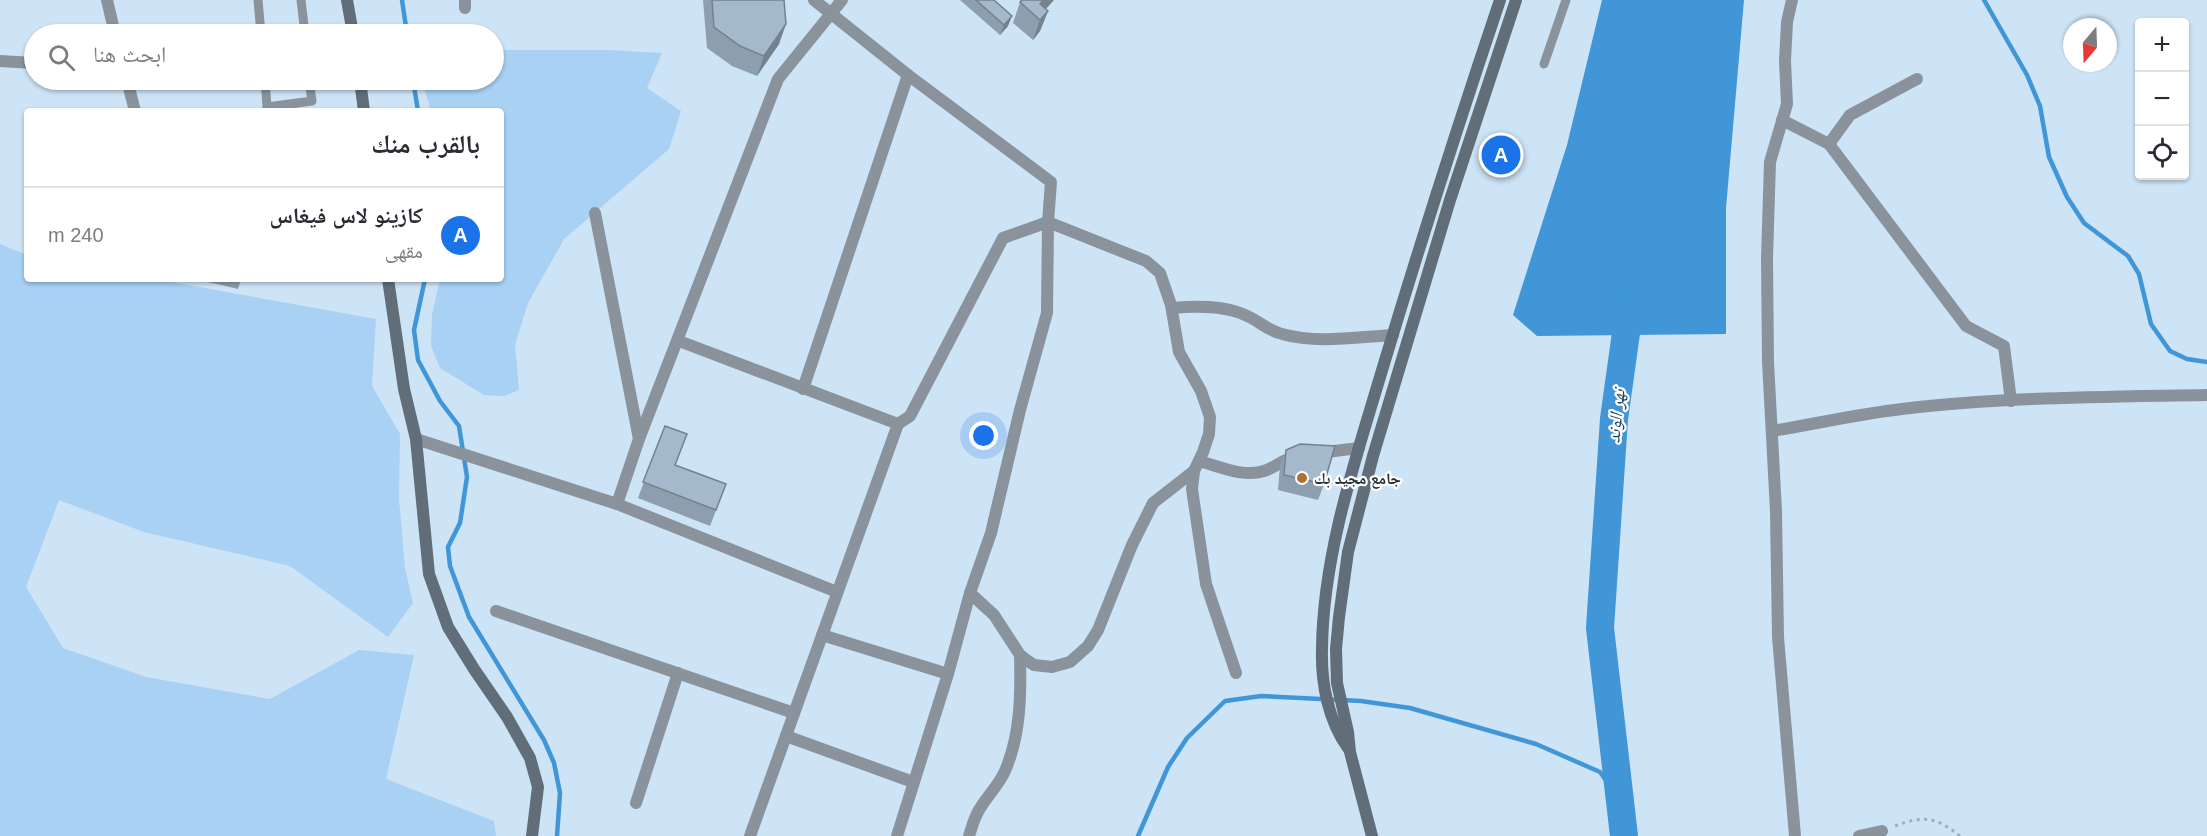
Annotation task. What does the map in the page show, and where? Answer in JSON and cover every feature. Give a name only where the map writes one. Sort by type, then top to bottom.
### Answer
[{"type":"main road","points":[[347,0],[351,24]]},
{"type":"main road","points":[[1338,715],[1326,695],[1322,649],[1328,582],[1340,516],[1435,194],[1500,0]]},
{"type":"main road","points":[[1372,836],[1350,752],[1340,735],[1336,649],[1342,584],[1355,520],[1450,200],[1516,0]]},
{"type":"main road","points":[[361,90],[364,108]]},
{"type":"main road","points":[[388,282],[404,389],[416,439],[429,574],[447,627],[507,717],[530,758],[538,787],[532,836]]},
{"type":"street","points":[[107,0],[113,24]]},
{"type":"street","points":[[814,0],[908,75],[1052,182],[1048,222],[1047,313],[1020,410],[993,524],[969,593],[948,674],[897,836]]},
{"type":"street","points":[[617,504],[639,439],[778,80],[842,0]]},
{"type":"street","points":[[1792,0],[1787,22],[1785,61],[1787,104],[1770,162],[1767,270],[1778,637],[1796,836]]},
{"type":"street","points":[[0,61],[24,62]]},
{"type":"street","points":[[803,389],[908,75]]},
{"type":"street","points":[[1829,144],[1850,115],[1917,79]]},
{"type":"street","points":[[130,90],[134,108]]},
{"type":"street","points":[[1782,120],[1829,144],[1966,326],[2004,346],[2011,401]]},
{"type":"street","points":[[595,213],[639,439]]},
{"type":"street","points":[[750,836],[898,424],[910,416],[1003,238],[1048,222],[1146,261],[1160,273],[1172,309],[1179,352],[1201,391],[1210,417],[1209,434],[1196,466],[1192,489],[1206,584],[1236,673]]},
{"type":"street","points":[[1172,309],[1198,307],[1237,312],[1251,317],[1274,332],[1294,336],[1331,338],[1393,335]]},
{"type":"street","points":[[678,341],[898,424]]},
{"type":"street","points":[[1772,431],[1901,409],[2011,401],[2207,395]]},
{"type":"street","points":[[416,439],[617,504],[837,592]]},
{"type":"street","points":[[969,593],[994,615],[1020,655],[1034,665],[1052,667],[1070,662],[1088,646],[1098,630],[1132,545],[1153,502],[1196,466],[1261,472],[1294,456],[1359,448]]},
{"type":"street","points":[[496,610],[794,713]]},
{"type":"street","points":[[822,635],[948,674]]},
{"type":"street","points":[[969,836],[978,811],[1000,781],[1010,758],[1018,721],[1021,692],[1020,655]]},
{"type":"street","points":[[636,803],[678,673]]},
{"type":"street","points":[[786,736],[913,782]]},
{"type":"street","points":[[1859,836],[1882,831]]},
{"type":"lane","points":[[258,0],[260,24]]},
{"type":"lane","points":[[301,0],[304,24]]},
{"type":"lane","points":[[1544,64],[1566,0]]},
{"type":"lane","points":[[266,90],[267,107],[312,101],[310,90]]},
{"type":"path","points":[[1882,831],[1914,819],[1942,822],[1960,836]]},
{"type":"shaded area","points":[[504,50],[608,50],[662,53],[647,88],[681,111],[669,149],[564,239],[528,303],[515,345],[519,390],[504,396],[484,395],[440,368],[431,346],[432,315],[439,282],[504,282],[504,108],[430,108],[425,90],[504,90]]},
{"type":"shaded area","points":[[0,244],[24,254],[24,282],[172,282],[376,319],[372,386],[400,434],[399,499],[405,568],[413,603],[388,637],[290,566],[144,532],[59,500],[26,587],[63,648],[146,677],[270,699],[359,650],[414,655],[386,779],[494,821],[496,836],[0,836]]},
{"type":"water","points":[[1602,0],[1744,0],[1726,208],[1726,334],[1537,336],[1513,315],[1567,145]]},
{"type":"building","points":[[712,0],[784,0],[786,24],[764,56],[740,46],[714,27]]},
{"type":"building","points":[[976,0],[994,0],[1012,16],[1004,25]]},
{"type":"building","points":[[1022,0],[1043,0],[1040,4],[1048,11],[1040,20],[1020,2]]},
{"type":"building","points":[[665,426],[687,434],[675,465],[726,484],[716,510],[643,482]]},
{"type":"building","points":[[1300,444],[1335,446],[1324,484],[1284,475],[1286,450]]},
{"type":"waterway","points":[[402,0],[406,24]]},
{"type":"waterway","points":[[1984,0],[2027,75],[2040,106],[2049,157],[2067,197],[2084,223],[2128,256],[2139,274],[2151,324],[2170,351],[2187,359],[2207,362]]},
{"type":"waterway","points":[[415,90],[418,108]]},
{"type":"waterway","points":[[424,282],[414,330],[418,360],[440,401],[459,426],[467,477],[460,523],[448,547],[450,566],[469,617],[544,740],[554,763],[560,793],[557,836]]},
{"type":"waterway","name":"نهر الوند","points":[[1624,836],[1600,628],[1614,419],[1631,297]]},
{"type":"waterway","points":[[1138,836],[1168,767],[1187,738],[1225,701],[1261,696],[1361,701],[1410,708],[1536,744],[1600,772],[1620,800]]},
{"type":"place","name":"كازينو لاس فيغاس","points":[[1501,155]]},
{"type":"place","name":"جامع مجيد بك","points":[[1302,478]]}]
